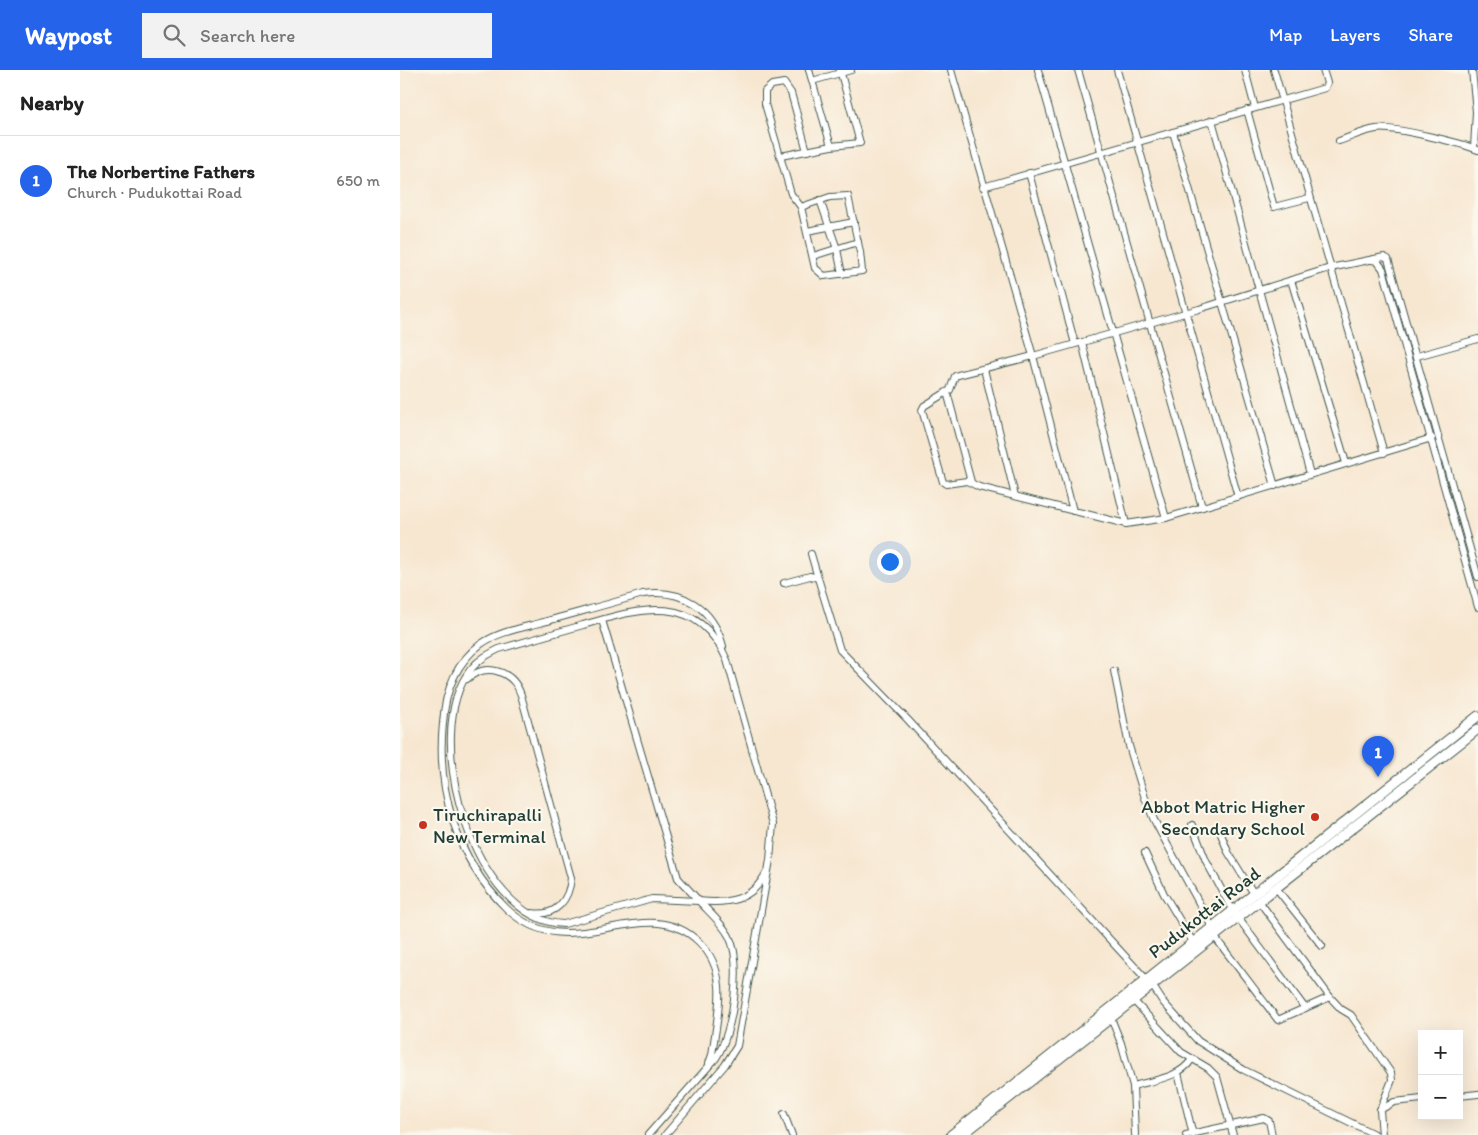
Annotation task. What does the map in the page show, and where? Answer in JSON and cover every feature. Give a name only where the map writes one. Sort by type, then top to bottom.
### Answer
[{"type":"highway","name":"Pudukottai Road","points":[[951,1135],[1149,982],[1214,936],[1235,914],[1334,831],[1478,716]]},
{"type":"highway","name":"Pudukottai Road","points":[[1256,897],[1276,888],[1478,729]]},
{"type":"highway","points":[[1334,831],[1340,838]]},
{"type":"highway","name":"Pudukottai Road","points":[[962,1135],[1133,1000],[1149,982],[1193,942],[1212,927],[1235,914]]},
{"type":"street","points":[[809,70],[832,146]]},
{"type":"street","points":[[812,81],[841,71],[851,70]]},
{"type":"street","points":[[951,70],[1033,356],[1073,511]]},
{"type":"street","points":[[1038,70],[1166,518]]},
{"type":"street","points":[[1078,70],[1202,508]]},
{"type":"street","points":[[1116,70],[1238,496]]},
{"type":"street","points":[[1245,70],[1255,108]]},
{"type":"street","points":[[1274,70],[1309,198],[1384,453]]},
{"type":"street","points":[[983,187],[1325,88],[1327,83],[1323,70]]},
{"type":"street","points":[[1339,141],[1376,129],[1388,128],[1452,141],[1476,149],[1476,112],[1472,70]]},
{"type":"street","points":[[781,156],[832,146],[860,143],[841,71]]},
{"type":"street","points":[[801,207],[830,197],[848,196],[862,271],[824,276],[815,268],[801,207],[791,194],[765,104],[765,91],[772,85],[784,83],[791,93],[807,151]]},
{"type":"street","points":[[1247,110],[1274,207],[1309,198]]},
{"type":"street","points":[[1212,120],[1310,474]]},
{"type":"street","points":[[1173,132],[1275,486]]},
{"type":"street","points":[[1028,173],[1078,343],[1126,524]]},
{"type":"street","points":[[820,200],[837,249],[842,274]]},
{"type":"street","points":[[807,231],[854,222]]},
{"type":"street","points":[[813,256],[858,242]]},
{"type":"street","points":[[1432,438],[1202,508],[1166,518],[1126,524],[979,487],[971,482],[943,482],[922,410],[924,406],[947,392],[955,376],[1186,313],[1330,268],[1384,257],[1390,262],[1478,577]]},
{"type":"street","points":[[1370,259],[1377,261],[1383,269],[1478,607]]},
{"type":"street","points":[[1291,280],[1346,463]]},
{"type":"street","points":[[1411,365],[1418,360],[1478,339]]},
{"type":"street","points":[[984,369],[1015,496]]},
{"type":"street","points":[[947,392],[971,482]]},
{"type":"street","points":[[1457,531],[1465,529]]},
{"type":"street","points":[[811,554],[840,650],[908,720],[1149,982],[1163,1002],[1198,1041],[1244,1070],[1376,1135]]},
{"type":"street","points":[[784,583],[810,576],[818,578]]},
{"type":"street","points":[[665,1135],[725,1065],[736,1046],[770,860],[772,817],[720,635],[702,608],[692,600],[663,592],[644,594],[494,636],[470,654],[452,679],[444,707],[441,752],[445,794],[459,839],[469,858],[500,902],[524,922],[550,932],[573,935],[639,922],[666,924],[683,931],[698,942],[712,958],[717,969],[720,992],[712,1055],[703,1073]]},
{"type":"street","points":[[727,660],[712,634],[689,617],[675,612],[643,609],[499,649],[477,662],[457,697],[451,739],[456,794],[476,847],[499,885],[517,906],[540,920],[552,923],[564,924],[652,899],[723,902],[745,896],[762,881],[770,860]]},
{"type":"street","points":[[602,620],[675,871],[682,884],[729,936],[735,953],[737,970],[724,1045],[703,1073],[648,1135]]},
{"type":"street","points":[[464,682],[477,672],[493,670],[509,676],[520,689],[570,873],[568,895],[557,908],[536,914],[517,906]]},
{"type":"street","points":[[1114,671],[1129,746],[1145,798],[1154,820],[1212,927]]},
{"type":"street","points":[[1192,826],[1206,861],[1235,914],[1304,1008]]},
{"type":"street","points":[[1221,834],[1228,852],[1256,897],[1330,997],[1351,1015],[1391,1073],[1392,1080],[1380,1110],[1382,1135]]},
{"type":"street","points":[[1145,852],[1164,894],[1193,942]]},
{"type":"street","points":[[1276,888],[1322,946]]},
{"type":"street","points":[[1214,936],[1278,1020],[1330,997]]},
{"type":"street","points":[[1133,1000],[1181,1052],[1208,1068],[1217,1077],[1233,1135]]},
{"type":"street","points":[[1111,1018],[1134,1086],[1135,1135]]},
{"type":"street","points":[[1134,1086],[1178,1073],[1186,1068],[1192,1059]]},
{"type":"street","points":[[1178,1073],[1190,1134],[1264,1118],[1269,1121],[1272,1135]]},
{"type":"street","points":[[1463,1096],[1478,1094]]},
{"type":"street","points":[[1380,1110],[1394,1102],[1418,1099]]},
{"type":"street","points":[[784,1114],[792,1135]]},
{"type":"place","name":"The Norbertine Fathers","points":[[1378,777]]},
{"type":"place","name":"Abbot Matric Higher Secondary School","points":[[1315,817]]},
{"type":"place","name":"Tiruchirapalli New Terminal","points":[[423,825]]}]
